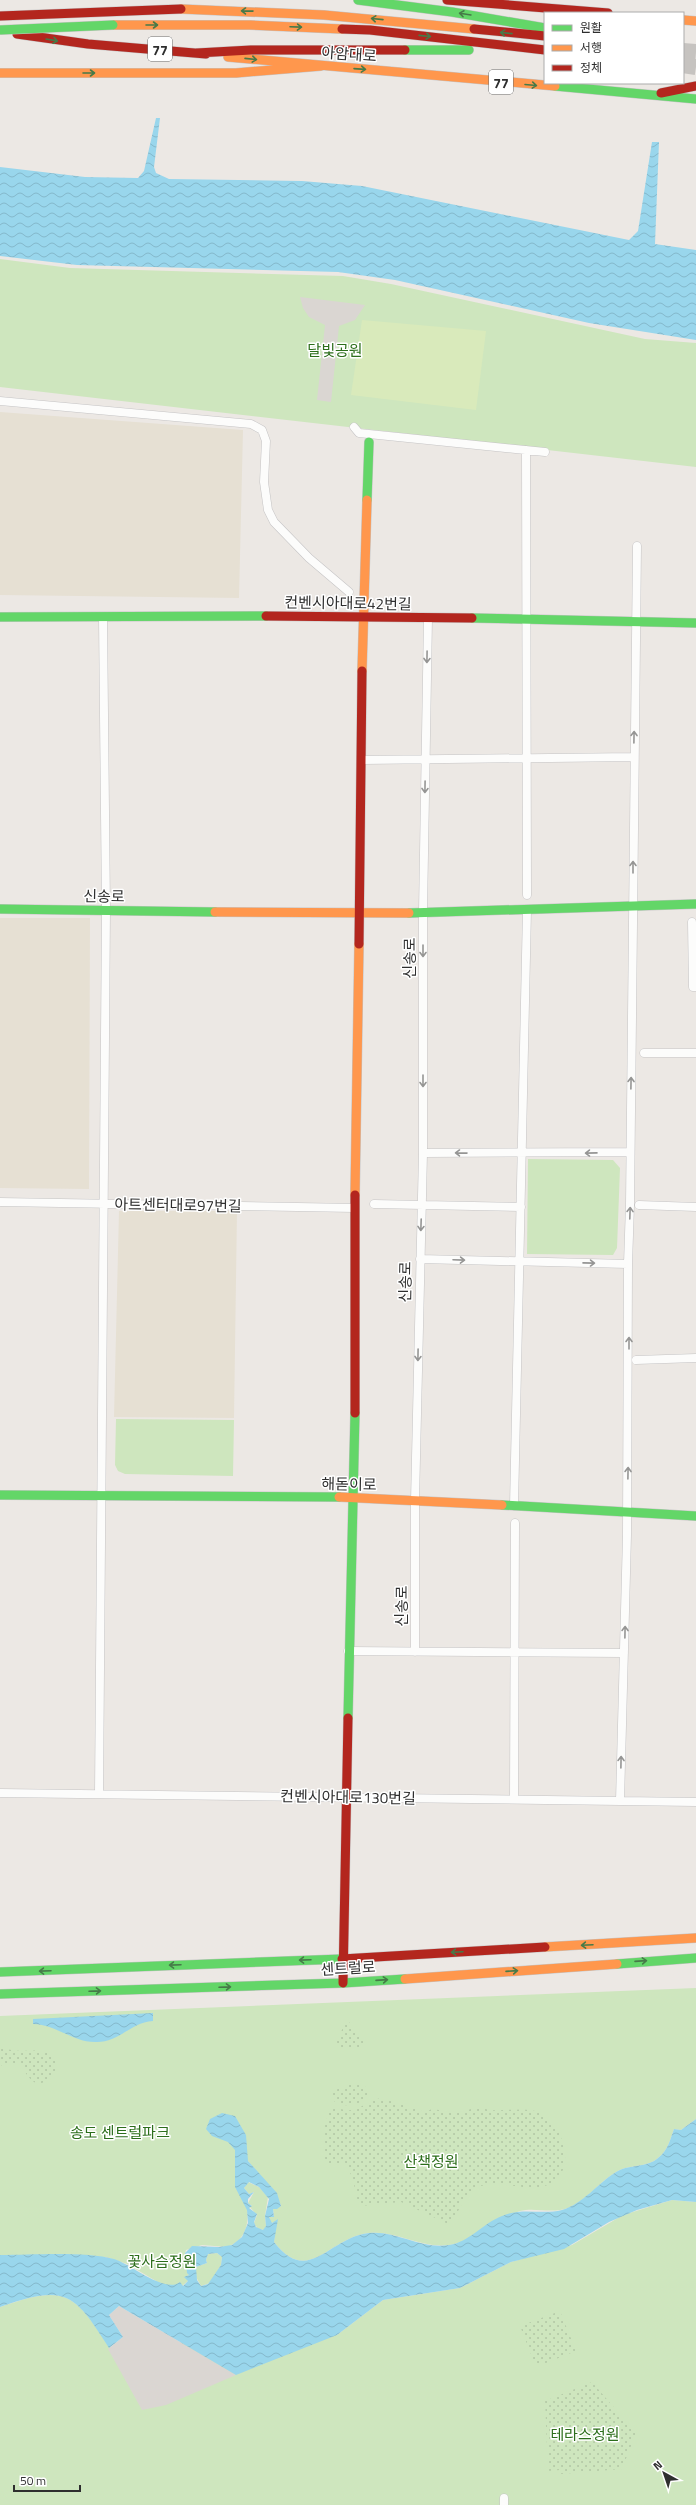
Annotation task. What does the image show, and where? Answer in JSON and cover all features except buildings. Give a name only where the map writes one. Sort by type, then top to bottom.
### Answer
[{"type":"main road","points":[[358,0],[452,12],[544,28]]},
{"type":"main road","points":[[447,0],[596,12]]},
{"type":"main road","points":[[0,16],[113,11],[249,10],[370,18],[544,36]]},
{"type":"main road","points":[[684,20],[696,21]]},
{"type":"main road","name":"아암대로","points":[[0,30],[113,25],[250,26],[370,30],[544,51]]},
{"type":"main road","name":"아암대로","points":[[0,30],[86,45],[150,48],[321,66],[646,96],[696,99]]},
{"type":"main road","points":[[197,53],[251,50],[437,49],[544,51]]},
{"type":"main road","points":[[0,73],[236,73],[321,66]]},
{"type":"main road","points":[[594,91],[614,84]]},
{"type":"main road","points":[[646,96],[696,86]]},
{"type":"main road","points":[[681,99],[696,103]]},
{"type":"main road","points":[[343,1983],[348,1797],[348,1651],[354,1498],[363,616],[369,442]]},
{"type":"main road","name":"컨벤시아대로42번길","points":[[0,617],[363,616],[696,623]]},
{"type":"main road","name":"신송로","points":[[0,909],[361,914],[696,904]]},
{"type":"main road","name":"해돋이로","points":[[0,1495],[354,1498],[696,1516]]},
{"type":"main road","name":"센트럴로","points":[[0,1972],[344,1959],[696,1938]]},
{"type":"main road","name":"센트럴로","points":[[0,1994],[343,1983],[696,1958]]},
{"type":"street","points":[[0,401],[251,424],[262,430],[266,441],[264,482],[268,510],[274,522],[309,558],[349,592]]},
{"type":"street","points":[[354,427],[359,433],[545,452]]},
{"type":"street","points":[[526,450],[525,620],[527,895]]},
{"type":"street","points":[[620,1801],[627,1512],[628,1264],[637,546]]},
{"type":"street","points":[[98,1794],[102,1496],[106,910],[103,617]]},
{"type":"street","points":[[423,912],[428,618]]},
{"type":"street","points":[[362,760],[634,757]]},
{"type":"street","points":[[514,1506],[527,910]]},
{"type":"street","name":"신송로","points":[[415,1652],[415,1501],[423,1153],[423,912]]},
{"type":"street","points":[[692,922],[693,987],[696,987]]},
{"type":"street","points":[[644,1053],[696,1053]]},
{"type":"street","points":[[423,1153],[522,1154],[630,1152]]},
{"type":"street","name":"아트센터대로97번길","points":[[0,1202],[356,1208]]},
{"type":"street","points":[[374,1204],[521,1207]]},
{"type":"street","points":[[639,1206],[696,1207]]},
{"type":"street","points":[[420,1259],[628,1264]]},
{"type":"street","points":[[636,1360],[696,1358]]},
{"type":"street","points":[[514,1523],[514,1799]]},
{"type":"street","points":[[348,1651],[624,1653]]},
{"type":"street","name":"컨벤시아대로130번길","points":[[0,1793],[696,1802]]},
{"type":"shaded area","points":[[300,297],[365,305],[355,320],[339,326],[331,402],[317,400],[325,325],[309,317],[303,308]]},
{"type":"shaded area","points":[[0,412],[243,430],[239,598],[0,595]]},
{"type":"shaded area","points":[[0,918],[90,918],[89,1189],[0,1188]]},
{"type":"shaded area","points":[[119,1211],[237,1211],[234,1418],[114,1417]]},
{"type":"shaded area","points":[[119,2306],[236,2375],[166,2405],[142,2410],[108,2349],[123,2337],[109,2315]]},
{"type":"green space","name":"달빛공원","points":[[0,259],[70,268],[343,276],[391,284],[645,339],[696,343],[696,467],[0,387]]},
{"type":"green space","points":[[362,320],[486,331],[476,410],[351,395]]},
{"type":"green space","points":[[528,1159],[613,1160],[620,1168],[617,1248],[613,1255],[527,1254]]},
{"type":"green space","points":[[116,1419],[234,1420],[233,1476],[125,1474],[118,1471],[115,1465]]},
{"type":"green space","name":"송도 센트럴파크","points":[[696,1988],[696,2119],[681,2130],[674,2129],[666,2148],[654,2161],[616,2172],[581,2201],[568,2208],[562,2210],[520,2211],[502,2219],[467,2240],[449,2245],[439,2246],[389,2234],[369,2233],[355,2236],[342,2242],[320,2256],[309,2260],[298,2260],[286,2255],[274,2242],[276,2222],[271,2223],[269,2217],[274,2216],[273,2209],[281,2206],[277,2196],[248,2161],[239,2166],[248,2212],[244,2233],[237,2241],[227,2247],[202,2245],[186,2250],[184,2257],[189,2275],[187,2276],[188,2281],[182,2286],[163,2285],[127,2264],[106,2257],[0,2255],[0,2016]]},
{"type":"green space","points":[[349,2022],[365,2044],[362,2047],[337,2048],[335,2043],[345,2024]]},
{"type":"green space","points":[[0,2045],[7,2049],[46,2052],[52,2056],[56,2062],[56,2070],[52,2077],[38,2084],[28,2077],[17,2063],[7,2063],[0,2066]]},
{"type":"green space","points":[[350,2084],[364,2085],[371,2095],[362,2102],[350,2105],[339,2104],[334,2101],[331,2097],[333,2091]]},
{"type":"green space","name":"산책정원","points":[[381,2098],[425,2112],[432,2109],[459,2113],[480,2106],[485,2109],[492,2110],[525,2110],[541,2113],[550,2120],[557,2129],[562,2140],[565,2151],[565,2162],[562,2172],[555,2181],[545,2186],[529,2188],[495,2184],[478,2187],[468,2194],[456,2215],[448,2224],[401,2202],[361,2206],[356,2198],[354,2182],[348,2170],[343,2165],[332,2165],[323,2160],[325,2124],[332,2104],[347,2110],[353,2110]]},
{"type":"green space","points":[[248,2182],[259,2187],[268,2197],[265,2216],[266,2226],[264,2230],[258,2229],[254,2223],[257,2215],[249,2206],[252,2206],[248,2203],[254,2192],[249,2194],[244,2188]]},
{"type":"green space","points":[[672,2200],[696,2202],[696,2505],[0,2505],[0,2307],[40,2296],[54,2295],[66,2298],[76,2304],[86,2314],[109,2347],[337,2335],[383,2300],[460,2288],[511,2262],[572,2245],[623,2215]]},
{"type":"green space","points":[[217,2253],[222,2257],[221,2265],[210,2283],[201,2286],[196,2277],[196,2267],[207,2263],[206,2260],[208,2254]]},
{"type":"green space","points":[[560,2311],[576,2351],[536,2367],[520,2326]]},
{"type":"green space","name":"테라스정원","points":[[592,2382],[636,2433],[622,2469],[561,2474],[560,2470],[548,2471],[545,2401]]},
{"type":"water","points":[[156,118],[160,118],[154,167],[156,173],[169,179],[302,181],[362,186],[629,240],[638,231],[652,142],[659,142],[655,244],[696,250],[696,340],[589,323],[395,280],[338,272],[77,265],[0,256],[0,167],[85,177],[138,178],[144,171]]},
{"type":"water","points":[[153,2013],[153,2021],[138,2025],[112,2039],[97,2042],[80,2040],[49,2027],[33,2024],[33,2019]]},
{"type":"water","points":[[222,2113],[235,2116],[246,2135],[248,2161],[277,2193],[281,2206],[277,2209],[273,2209],[274,2217],[269,2217],[272,2223],[278,2219],[274,2242],[286,2255],[298,2260],[309,2260],[320,2256],[342,2242],[355,2236],[369,2233],[389,2234],[429,2245],[449,2245],[463,2240],[495,2219],[509,2213],[562,2210],[577,2203],[616,2172],[654,2161],[666,2148],[674,2129],[681,2130],[696,2119],[696,2202],[672,2200],[637,2210],[609,2222],[564,2249],[511,2262],[460,2288],[383,2300],[337,2335],[236,2375],[119,2306],[109,2315],[123,2337],[109,2348],[86,2315],[76,2304],[66,2298],[54,2295],[40,2296],[0,2307],[0,2255],[74,2254],[114,2259],[157,2281],[174,2285],[180,2282],[183,2286],[188,2281],[184,2277],[189,2275],[187,2273],[185,2253],[192,2246],[219,2247],[232,2245],[242,2237],[248,2223],[247,2210],[235,2187],[235,2150],[228,2142],[212,2136],[206,2129],[210,2119]],"holes":[[[249,2182],[259,2187],[269,2199],[265,2216],[266,2226],[263,2230],[256,2227],[254,2222],[257,2214],[249,2208],[252,2206],[248,2203],[248,2199],[254,2192],[249,2194],[244,2188]],[[217,2253],[222,2257],[221,2265],[208,2284],[201,2286],[197,2280],[196,2267],[207,2263],[206,2260],[208,2254]]]},
{"type":"tunnel","points":[[684,51],[696,52]]},
{"type":"tunnel","points":[[684,65],[696,67]]},
{"type":"traffic: fast","points":[[358,0],[452,12],[544,28]]},
{"type":"traffic: fast","points":[[0,30],[113,25]]},
{"type":"traffic: fast","points":[[405,50],[469,50]]},
{"type":"traffic: fast","points":[[555,86],[696,99]]},
{"type":"traffic: fast","points":[[367,500],[369,442]]},
{"type":"traffic: fast","points":[[0,617],[266,616]]},
{"type":"traffic: fast","points":[[472,618],[696,623]]},
{"type":"traffic: fast","points":[[409,913],[696,904]]},
{"type":"traffic: fast","points":[[0,909],[215,912]]},
{"type":"traffic: fast","points":[[348,1718],[355,1413]]},
{"type":"traffic: fast","points":[[0,1495],[339,1497]]},
{"type":"traffic: fast","points":[[502,1505],[696,1516]]},
{"type":"traffic: fast","points":[[617,1964],[696,1958]]},
{"type":"traffic: fast","points":[[0,1972],[342,1959]]},
{"type":"traffic: fast","points":[[0,1994],[343,1983],[405,1979]]},
{"type":"traffic: slow","points":[[181,9],[324,15],[474,29]]},
{"type":"traffic: slow","points":[[684,20],[696,21]]},
{"type":"traffic: slow","points":[[113,25],[250,25],[342,29]]},
{"type":"traffic: slow","points":[[228,57],[555,86]]},
{"type":"traffic: slow","points":[[0,73],[236,73],[321,66]]},
{"type":"traffic: slow","points":[[362,671],[367,500]]},
{"type":"traffic: slow","points":[[215,912],[409,913]]},
{"type":"traffic: slow","points":[[355,1195],[359,944]]},
{"type":"traffic: slow","points":[[339,1497],[502,1505]]},
{"type":"traffic: slow","points":[[545,1947],[696,1938]]},
{"type":"traffic: slow","points":[[405,1979],[617,1964]]},
{"type":"traffic: jam","points":[[447,0],[596,12]]},
{"type":"traffic: jam","points":[[0,16],[181,9]]},
{"type":"traffic: jam","points":[[342,29],[370,30],[544,50]]},
{"type":"traffic: jam","points":[[474,29],[544,36]]},
{"type":"traffic: jam","points":[[17,34],[88,44],[206,54]]},
{"type":"traffic: jam","points":[[197,53],[251,50],[405,50]]},
{"type":"traffic: jam","points":[[661,93],[696,86]]},
{"type":"traffic: jam","points":[[266,616],[472,618]]},
{"type":"traffic: jam","points":[[359,944],[362,671]]},
{"type":"traffic: jam","points":[[355,1195],[355,1413]]},
{"type":"traffic: jam","points":[[343,1983],[348,1718]]},
{"type":"traffic: jam","points":[[342,1959],[545,1947]]},
{"type":"park label","name":"꽃사슴정원","points":[[162,2261]]}]
